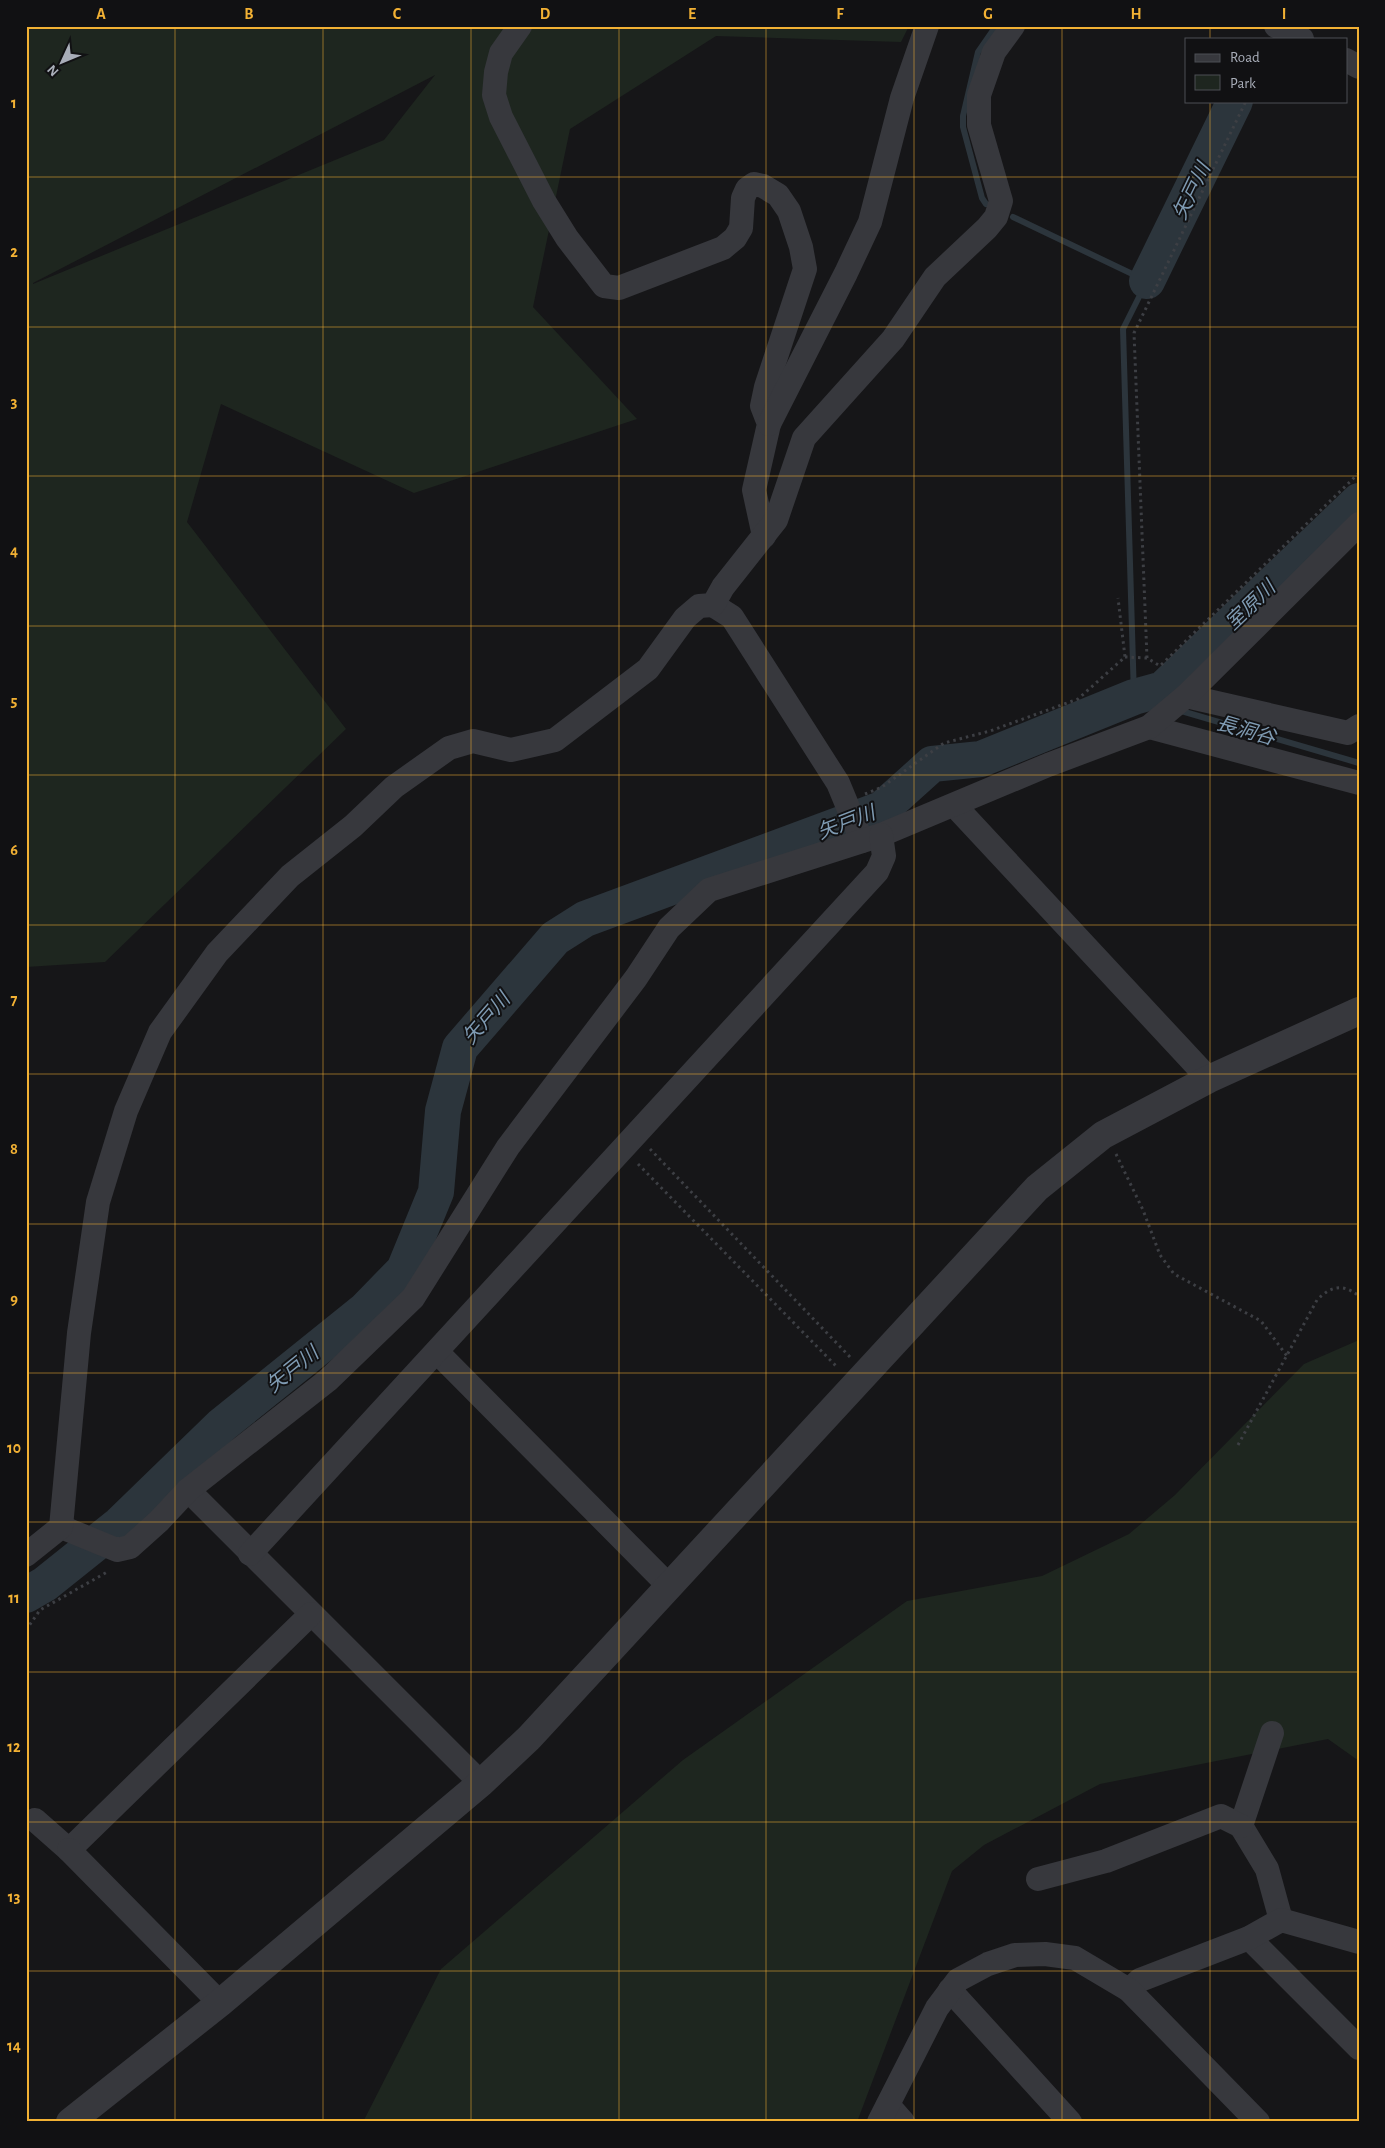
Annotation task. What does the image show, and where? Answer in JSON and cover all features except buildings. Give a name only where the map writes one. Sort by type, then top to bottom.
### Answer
[{"type":"street","points":[[520,26],[501,53],[496,72],[494,95],[501,117],[549,209],[567,238],[604,286],[619,288],[723,248],[735,238],[741,228],[743,198],[747,189],[754,184],[763,186],[778,195],[789,211],[801,246],[805,268],[766,387],[762,406],[769,424]]},
{"type":"street","points":[[764,536],[754,490],[769,424],[846,274],[870,222],[902,98],[928,26]]},
{"type":"street","points":[[713,605],[722,587],[776,520],[804,438],[893,339],[935,277],[987,228],[996,217],[1001,201],[979,125],[979,95],[994,52],[1013,26]]},
{"type":"street","points":[[61,1527],[124,1548],[159,1521],[188,1490],[328,1380],[413,1298],[508,1147],[636,978],[668,928],[709,890],[871,838],[955,806],[1048,765],[1154,723],[1186,696],[1359,524]]},
{"type":"street","points":[[26,1556],[61,1527],[79,1333],[98,1202],[126,1111],[160,1032],[217,953],[290,876],[353,826],[394,787],[449,748],[474,741],[511,750],[555,740],[648,669],[685,618],[699,606],[713,605],[732,617],[838,783],[847,804],[884,856],[877,872],[250,1554]]},
{"type":"street","points":[[1186,696],[1355,731]]},
{"type":"street","points":[[1154,723],[1359,783]]},
{"type":"street","points":[[955,806],[1209,1079]]},
{"type":"street","points":[[70,2122],[220,2003],[481,1783],[529,1738],[1037,1188],[1103,1135],[1209,1079],[1359,1011]]},
{"type":"street","points":[[437,1352],[669,1586]]},
{"type":"street","points":[[188,1490],[481,1783]]},
{"type":"street","points":[[69,1850],[311,1614]]},
{"type":"street","points":[[1241,1826],[1272,1733]]},
{"type":"street","points":[[1038,1879],[1106,1861],[1221,1816],[1241,1826],[1267,1869],[1281,1920]]},
{"type":"street","points":[[29,1820],[69,1850],[220,2003]]},
{"type":"street","points":[[1130,1990],[1140,1980],[1249,1938],[1281,1920],[1359,1942]]},
{"type":"street","points":[[1249,1938],[1359,2048]]},
{"type":"street","points":[[890,2116],[937,2008],[958,1980],[988,1964],[1015,1955],[1045,1954],[1075,1958],[1130,1990],[1258,2122]]},
{"type":"street","points":[[950,1990],[1070,2122]]},
{"type":"path","points":[[1147,658],[1134,333],[1246,102]]},
{"type":"path","points":[[847,804],[882,787],[944,743],[990,731],[1078,699],[1125,657],[1147,658],[1160,666],[1359,473]]},
{"type":"path","points":[[1118,598],[1125,657]]},
{"type":"path","points":[[1103,1135],[1113,1148],[1143,1210],[1166,1265],[1174,1274],[1261,1321],[1287,1356]]},
{"type":"path","points":[[630,1141],[860,1378]]},
{"type":"path","points":[[630,1141],[860,1378]]},
{"type":"path","points":[[1238,1445],[1317,1300],[1334,1287],[1344,1287],[1359,1296]]},
{"type":"path","points":[[26,1630],[40,1610],[118,1566],[124,1548]]},
{"type":"green space","points":[[26,26],[909,26],[901,42],[716,36],[570,129],[533,307],[637,419],[414,493],[221,404],[187,522],[346,729],[105,962],[26,967]],"holes":[[[435,75],[384,140],[33,284]]]},
{"type":"green space","points":[[1359,1340],[1359,1761],[1328,1739],[1100,1784],[984,1845],[952,1871],[857,2122],[363,2122],[441,1969],[683,1760],[907,1601],[1042,1576],[1129,1534],[1175,1495],[1304,1364]]},
{"type":"waterway","points":[[986,204],[982,198],[963,127],[963,116],[978,52],[996,26]]},
{"type":"waterway","name":"矢戸川","points":[[1147,281],[1235,102]]},
{"type":"waterway","points":[[1013,217],[1147,281],[1123,329],[1134,697],[1166,706]]},
{"type":"waterway","name":"矢戸川","points":[[26,1595],[45,1584],[120,1524],[222,1425],[365,1310],[404,1270],[436,1192],[443,1111],[460,1048],[555,938],[585,919],[882,809],[932,764],[981,759],[1134,697],[1163,689],[1359,501]]},
{"type":"waterway","name":"長洞谷","points":[[1178,710],[1359,763]]},
{"type":"water label","name":"室原川","points":[[1250,605]]}]
